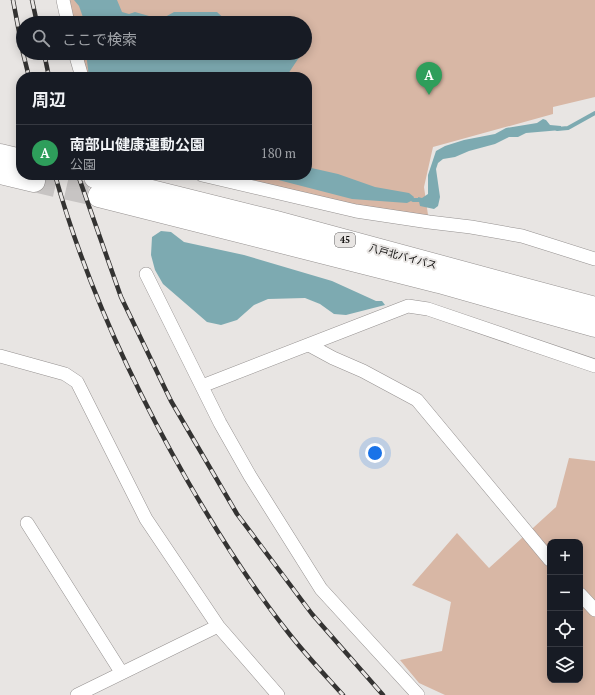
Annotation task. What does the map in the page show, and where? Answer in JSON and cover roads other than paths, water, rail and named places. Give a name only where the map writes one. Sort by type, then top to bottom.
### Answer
[{"type":"highway","points":[[0,155],[16,159]]},
{"type":"highway","points":[[0,173],[16,177]]},
{"type":"highway","points":[[30,180],[34,181]]},
{"type":"highway","name":"八戸北バイパス","points":[[595,308],[284,224],[96,187],[595,326]]},
{"type":"street","points":[[63,0],[66,16]]},
{"type":"street","points":[[77,60],[81,72]]},
{"type":"street","points":[[223,180],[356,211],[471,227],[522,236],[595,259]]},
{"type":"street","points":[[146,274],[220,423],[264,500],[321,589],[418,695]]},
{"type":"street","points":[[202,386],[408,306],[428,309],[595,366]]},
{"type":"street","points":[[309,345],[333,358],[363,370],[417,400],[547,556]]},
{"type":"street","points":[[0,356],[65,374],[76,382],[146,519],[218,626],[278,695]]},
{"type":"street","points":[[27,523],[121,672]]},
{"type":"street","points":[[583,597],[595,610]]},
{"type":"street","points":[[76,695],[218,626]]},
{"type":"water","points":[[74,0],[117,0],[122,12],[129,14],[135,12],[149,16],[83,16],[79,6]]},
{"type":"water","points":[[174,12],[217,12],[221,16],[167,16]]},
{"type":"water","points":[[87,60],[297,60],[289,72],[88,72]]},
{"type":"water","points":[[543,119],[550,125],[561,126],[561,130],[526,133],[518,137],[509,137],[495,144],[469,151],[455,157],[443,159],[438,163],[436,169],[440,197],[438,206],[434,209],[420,206],[418,197],[422,198],[428,194],[428,175],[436,151],[445,146],[464,140],[495,134],[506,128],[537,123]]},
{"type":"water","points":[[312,168],[338,174],[375,187],[409,193],[414,197],[413,200],[407,203],[352,199],[278,180],[312,180]]},
{"type":"water","points":[[161,231],[171,232],[184,242],[244,255],[332,281],[376,301],[382,301],[385,305],[346,315],[334,314],[320,304],[305,298],[268,299],[254,305],[237,320],[221,325],[207,322],[163,284],[155,270],[151,255],[152,237]]},
{"type":"waterway","points":[[557,129],[568,128],[595,113]]},
{"type":"waterway","points":[[413,200],[422,200]]},
{"type":"tunnel","points":[[34,181],[99,196]]},
{"type":"railway","points":[[13,0],[16,16]]},
{"type":"railway","points":[[32,0],[35,16]]},
{"type":"railway","points":[[25,60],[28,72]]},
{"type":"railway","points":[[45,60],[48,72]]},
{"type":"railway","points":[[56,180],[67,215],[95,293],[147,407],[187,480],[234,557],[273,613],[314,663],[343,695]]},
{"type":"railway","points":[[80,180],[121,297],[171,401],[237,514],[312,614],[383,695]]},
{"type":"place","name":"南部山健康運動公園","points":[[429,95]]}]
